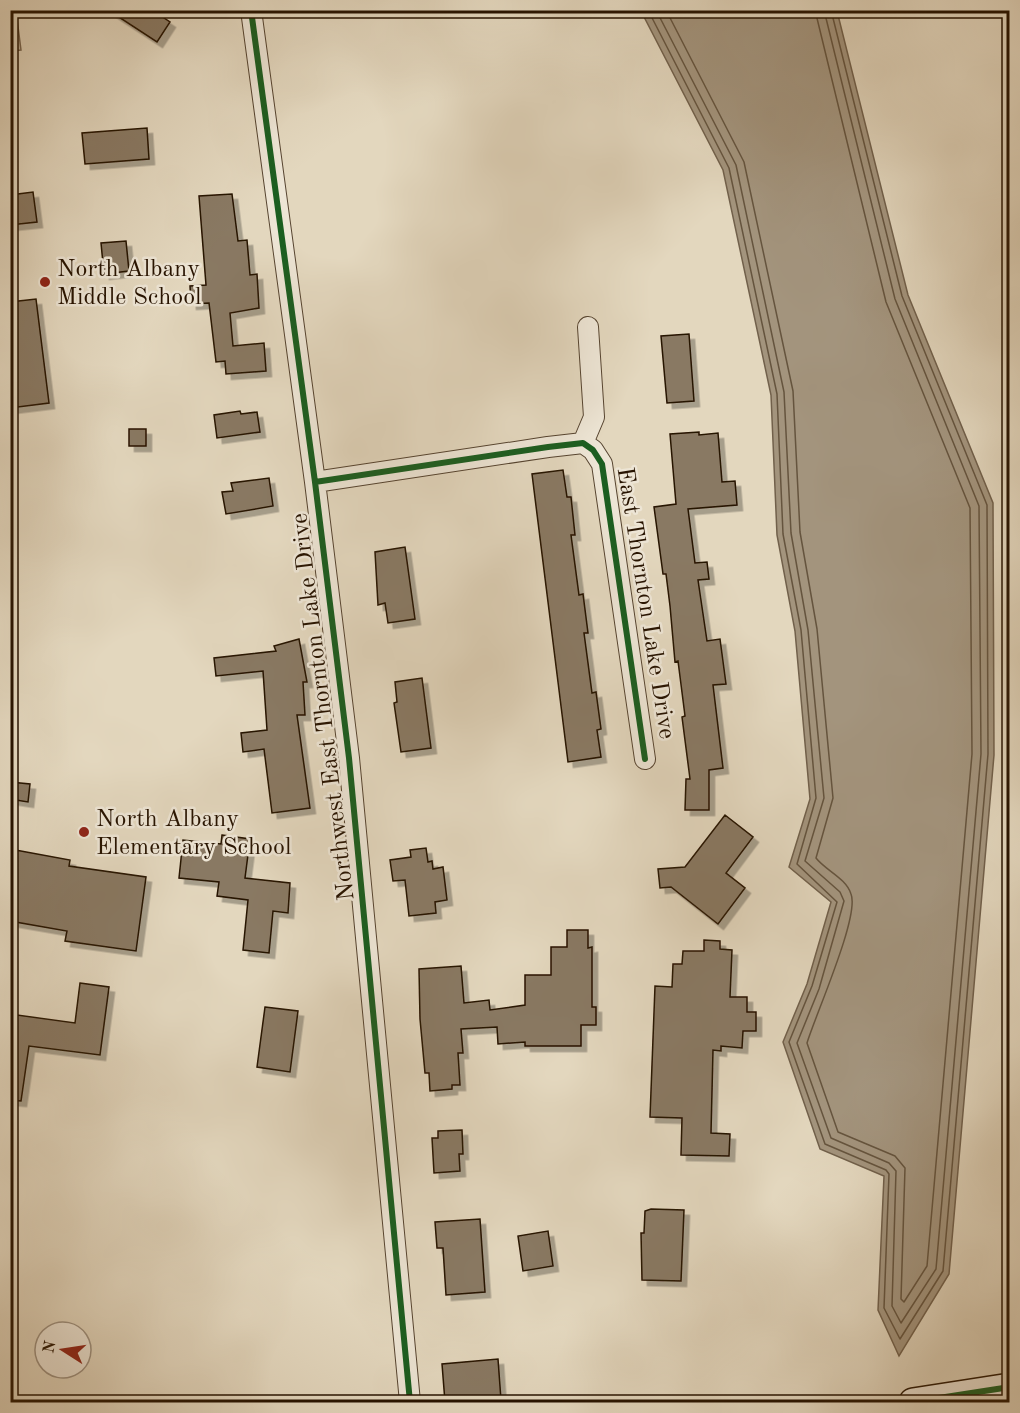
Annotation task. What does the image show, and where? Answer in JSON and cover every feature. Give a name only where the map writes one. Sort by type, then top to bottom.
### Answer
[{"type":"main road","points":[[913,1402],[1010,1387]]},
{"type":"street","name":"Northwest East Thornton Lake Drive","points":[[251,10],[315,482],[349,758],[410,1402]]},
{"type":"street","points":[[315,482],[583,443],[594,417],[588,327]]},
{"type":"street","name":"East Thornton Lake Drive","points":[[583,443],[593,450],[602,464],[645,759]]},
{"type":"shaded area","points":[[10,11],[16,11],[21,50],[11,51]]},
{"type":"water","points":[[641,11],[837,11],[908,295],[993,503],[994,755],[949,1274],[899,1356],[878,1310],[884,1176],[820,1149],[783,1042],[807,984],[831,902],[789,867],[810,799],[795,631],[777,535],[771,395],[723,170]]},
{"type":"building","points":[[108,10],[152,10],[170,22],[157,42]]},
{"type":"building","points":[[147,128],[149,159],[85,164],[82,133]]},
{"type":"building","points":[[33,192],[37,222],[10,225],[10,195]]},
{"type":"building","points":[[232,194],[238,241],[247,240],[250,275],[257,274],[259,308],[230,313],[233,346],[264,343],[266,371],[226,374],[225,361],[216,362],[209,303],[191,304],[190,286],[206,285],[199,196]]},
{"type":"building","points":[[126,241],[129,271],[104,274],[101,243]]},
{"type":"building","points":[[36,299],[49,403],[10,408],[10,302]]},
{"type":"building","points":[[689,334],[694,401],[667,403],[661,336]]},
{"type":"building","points":[[240,411],[241,414],[257,412],[260,432],[217,438],[214,415]]},
{"type":"building","points":[[129,429],[146,429],[146,446],[129,446]]},
{"type":"building","points":[[699,432],[699,435],[718,433],[722,482],[735,481],[737,505],[688,509],[695,563],[707,562],[709,579],[698,580],[707,641],[720,639],[726,684],[713,685],[723,768],[709,770],[709,810],[685,810],[686,779],[690,779],[682,717],[685,716],[678,661],[675,662],[666,574],[663,574],[654,507],[676,504],[670,434]]},
{"type":"building","points":[[563,470],[567,497],[571,497],[575,535],[571,535],[579,595],[583,594],[588,633],[584,633],[592,693],[596,692],[601,729],[597,730],[601,757],[568,762],[532,474]]},
{"type":"building","points":[[269,478],[273,506],[226,514],[222,492],[233,491],[231,483]]},
{"type":"building","points":[[405,547],[415,619],[388,623],[385,603],[378,605],[375,552]]},
{"type":"building","points":[[299,639],[307,682],[303,682],[305,715],[297,715],[310,808],[272,813],[264,749],[243,752],[241,733],[267,730],[263,671],[216,676],[214,658],[276,651],[274,646]]},
{"type":"building","points":[[422,678],[431,748],[401,752],[394,703],[397,702],[395,682]]},
{"type":"building","points":[[10,782],[30,784],[28,802],[10,799]]},
{"type":"building","points":[[725,815],[753,837],[726,873],[745,888],[718,924],[671,887],[660,888],[658,869],[685,867]]},
{"type":"building","points":[[222,835],[250,839],[245,878],[290,883],[288,913],[273,911],[269,953],[243,950],[248,900],[217,896],[219,882],[179,878],[183,840],[221,844]]},
{"type":"building","points":[[426,848],[428,862],[432,861],[433,869],[443,867],[447,900],[435,902],[436,913],[409,916],[405,880],[393,881],[390,860],[411,857],[410,850]]},
{"type":"building","points":[[10,849],[70,860],[69,866],[146,877],[136,951],[65,941],[67,931],[10,921]]},
{"type":"building","points":[[567,930],[588,930],[588,948],[592,947],[592,1007],[596,1007],[596,1025],[581,1025],[581,1046],[525,1046],[525,1042],[498,1044],[497,1027],[461,1029],[463,1053],[458,1053],[460,1085],[452,1085],[452,1089],[430,1091],[429,1073],[425,1073],[420,1019],[419,969],[461,966],[464,1003],[489,1000],[490,1010],[525,1005],[525,975],[551,975],[551,947],[567,947]]},
{"type":"building","points":[[704,940],[720,941],[720,949],[732,950],[730,997],[747,997],[747,1012],[756,1012],[756,1031],[743,1031],[742,1048],[721,1046],[721,1051],[713,1050],[711,1133],[730,1134],[729,1156],[681,1155],[682,1118],[650,1117],[655,986],[672,987],[673,964],[682,964],[683,951],[704,951]]},
{"type":"building","points":[[80,983],[109,987],[100,1055],[29,1046],[21,1101],[10,1100],[10,1014],[75,1023]]},
{"type":"building","points":[[265,1007],[298,1011],[290,1072],[257,1067]]},
{"type":"building","points":[[462,1130],[463,1154],[459,1154],[460,1171],[434,1173],[432,1138],[438,1138],[438,1131]]},
{"type":"building","points":[[651,1209],[684,1210],[681,1281],[642,1280],[641,1233],[644,1233],[645,1211]]},
{"type":"building","points":[[480,1219],[485,1292],[446,1295],[443,1248],[437,1248],[435,1222]]},
{"type":"building","points":[[548,1231],[553,1266],[523,1271],[518,1236]]},
{"type":"building","points":[[498,1359],[501,1400],[445,1402],[442,1364]]},
{"type":"cycle path","points":[[251,10],[315,482],[349,758],[410,1402]]},
{"type":"cycle path","points":[[315,482],[548,447],[583,443],[593,450],[602,464],[645,759]]},
{"type":"cycle path","points":[[913,1402],[1010,1387]]},
{"type":"place","name":"North Albany Middle School","points":[[45,282]]},
{"type":"place","name":"North Albany Elementary School","points":[[84,832]]}]
